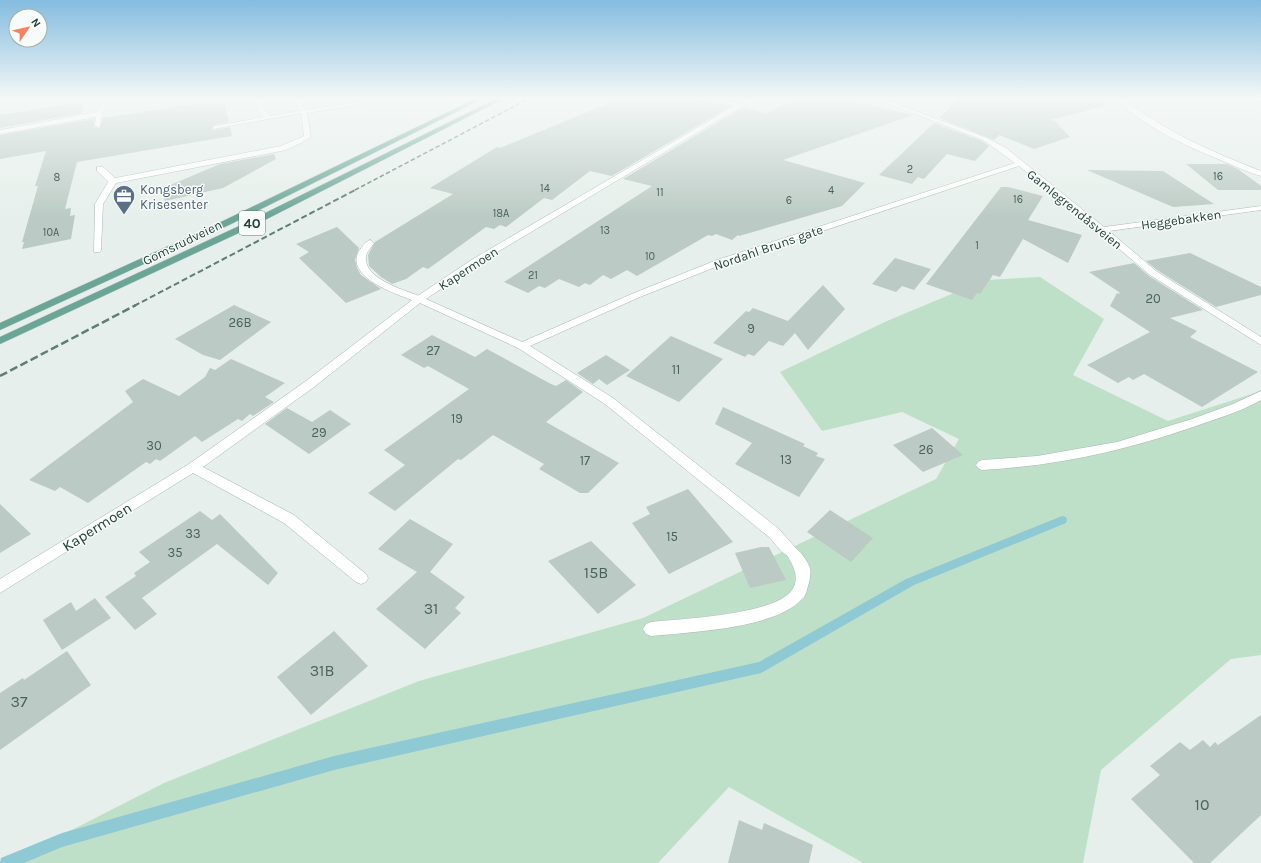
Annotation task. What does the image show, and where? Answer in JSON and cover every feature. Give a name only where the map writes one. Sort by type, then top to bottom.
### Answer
[{"type":"main road","name":"Gomsrudveien","points":[[0,327],[240,216],[399,138]]},
{"type":"main road","name":"Gomsrudveien","points":[[0,342],[233,232],[421,138]]},
{"type":"street","points":[[97,250],[99,204],[113,181],[283,148],[306,138]]},
{"type":"street","name":"Kapermoen","points":[[0,587],[194,467],[310,384],[419,299],[476,261],[684,138]]},
{"type":"street","name":"Gamlegrendåsveien","points":[[983,138],[1003,150],[1074,206],[1153,273],[1261,342]]},
{"type":"street","points":[[1181,138],[1225,160],[1261,174]]},
{"type":"street","name":"Nordahl Bruns gate","points":[[522,346],[637,295],[720,262],[1019,164]]},
{"type":"street","points":[[100,169],[113,181]]},
{"type":"street","name":"Heggebakken","points":[[1101,230],[1261,208]]},
{"type":"street","points":[[370,243],[360,261],[362,267],[374,280],[522,346],[609,401],[774,533],[794,553],[803,569],[802,583],[798,594],[786,604],[765,613],[714,623],[651,629]]},
{"type":"street","points":[[982,465],[1059,459],[1118,447],[1214,416],[1261,395]]},
{"type":"street","points":[[194,467],[289,519],[361,578]]},
{"type":"green space","points":[[1040,277],[1104,319],[1073,375],[1168,421],[1261,391],[1261,655],[1231,659],[1101,770],[1083,863],[863,863],[729,787],[658,863],[7,863],[164,783],[419,681],[643,618],[936,479],[959,439],[902,412],[822,431],[780,372],[887,321],[985,280]]},
{"type":"building","points":[[0,138],[218,138],[77,162],[65,209],[71,208],[70,216],[75,215],[71,239],[22,249],[24,242],[22,242],[38,186],[35,186],[46,151],[0,159]]},
{"type":"building","points":[[524,138],[676,138],[612,176],[590,171],[552,200],[544,198],[506,227],[500,225],[494,229],[486,227],[428,269],[423,267],[406,279],[392,284],[381,277],[369,266],[368,255],[375,242],[453,194],[430,188],[497,147],[500,148]]},
{"type":"building","points":[[691,138],[846,138],[783,160],[865,183],[842,206],[739,236],[738,235],[732,240],[716,234],[712,236],[708,235],[637,276],[627,270],[611,279],[603,275],[590,285],[585,283],[579,287],[559,279],[545,288],[539,286],[528,293],[504,282],[652,186],[623,179]]},
{"type":"building","points":[[918,138],[975,138],[989,146],[975,161],[947,154],[924,179],[918,177],[912,184],[879,175]]},
{"type":"building","points":[[1007,138],[1066,138],[1034,149]]},
{"type":"building","points":[[274,154],[276,159],[223,188],[165,201],[161,189],[220,164]]},
{"type":"building","points":[[1186,164],[1227,164],[1238,169],[1261,186],[1261,190],[1218,190]]},
{"type":"building","points":[[1087,170],[1163,171],[1214,204],[1173,207]]},
{"type":"building","points":[[1001,187],[1008,187],[1043,196],[1028,220],[1082,235],[1068,263],[1023,239],[1000,277],[993,275],[980,294],[977,293],[972,300],[926,284]]},
{"type":"building","points":[[337,227],[359,248],[355,260],[361,275],[381,289],[346,303],[299,258],[309,252],[296,244]]},
{"type":"building","points":[[1190,253],[1261,287],[1261,295],[1216,307],[1157,270],[1146,261]]},
{"type":"building","points":[[895,258],[931,269],[914,290],[902,286],[896,292],[872,284]]},
{"type":"building","points":[[1134,263],[1149,276],[1203,310],[1170,318],[1197,331],[1190,337],[1258,372],[1202,407],[1144,374],[1133,380],[1129,377],[1118,383],[1087,365],[1150,332],[1110,306],[1117,293],[1120,294],[1119,292],[1089,272]]},
{"type":"building","points":[[823,285],[845,309],[808,350],[795,333],[783,346],[769,341],[754,356],[748,354],[745,357],[713,343],[746,311],[749,312],[753,308],[788,321]]},
{"type":"building","points":[[234,305],[271,322],[220,360],[203,355],[175,339]]},
{"type":"building","points":[[432,335],[475,357],[487,349],[556,386],[566,380],[583,392],[546,422],[619,463],[588,493],[580,493],[539,469],[544,464],[493,435],[461,460],[458,459],[395,511],[368,493],[405,465],[384,450],[469,389],[428,366],[424,368],[401,355]]},
{"type":"building","points":[[671,336],[723,359],[679,402],[626,376]]},
{"type":"building","points":[[606,355],[630,370],[607,385],[599,379],[593,384],[577,373]]},
{"type":"building","points":[[231,359],[285,383],[265,397],[274,402],[253,416],[250,414],[242,421],[238,419],[202,442],[195,436],[160,461],[156,459],[150,464],[146,462],[88,503],[60,487],[55,491],[29,480],[133,402],[125,391],[143,379],[179,396],[205,377],[210,368],[215,370]]},
{"type":"building","points":[[723,407],[805,444],[803,446],[818,453],[816,456],[825,459],[799,497],[735,464],[752,443],[715,424]]},
{"type":"building","points":[[287,408],[312,422],[330,410],[351,424],[309,454],[265,424]]},
{"type":"building","points":[[932,428],[963,455],[923,472],[893,445]]},
{"type":"building","points":[[688,489],[733,542],[669,574],[632,523],[650,514],[646,507]]},
{"type":"building","points":[[0,504],[31,534],[0,553]]},
{"type":"building","points":[[830,510],[873,538],[851,562],[807,532]]},
{"type":"building","points":[[200,511],[212,520],[220,514],[278,573],[268,585],[217,544],[142,598],[157,614],[135,630],[105,597],[136,576],[134,573],[150,562],[139,552]]},
{"type":"building","points":[[410,519],[453,544],[430,572],[465,597],[455,608],[461,613],[425,649],[376,609],[417,572],[378,549]]},
{"type":"building","points":[[591,541],[636,585],[598,614],[548,561]]},
{"type":"building","points":[[761,547],[769,547],[786,580],[750,588],[735,553]]},
{"type":"building","points":[[95,598],[111,618],[62,650],[43,620],[71,602],[76,611]]},
{"type":"building","points":[[334,631],[368,666],[311,715],[277,677]]},
{"type":"building","points":[[67,651],[91,685],[0,750],[0,693],[23,678],[24,680]]},
{"type":"building","points":[[1261,715],[1261,815],[1210,863],[1194,863],[1131,799],[1160,775],[1150,766],[1180,742],[1190,750],[1203,740],[1210,747],[1215,742],[1218,745]]},
{"type":"building","points":[[739,820],[762,830],[764,823],[813,845],[809,863],[728,863]]},
{"type":"waterway","points":[[6,863],[62,840],[334,763],[761,667],[910,582],[1062,520]]},
{"type":"railway","points":[[355,190],[453,138]]},
{"type":"railway","points":[[134,306],[357,189]]},
{"type":"railway","points":[[0,376],[136,305]]},
{"type":"place","name":"Kongsberg Krisesenter","points":[[124,216]]}]
